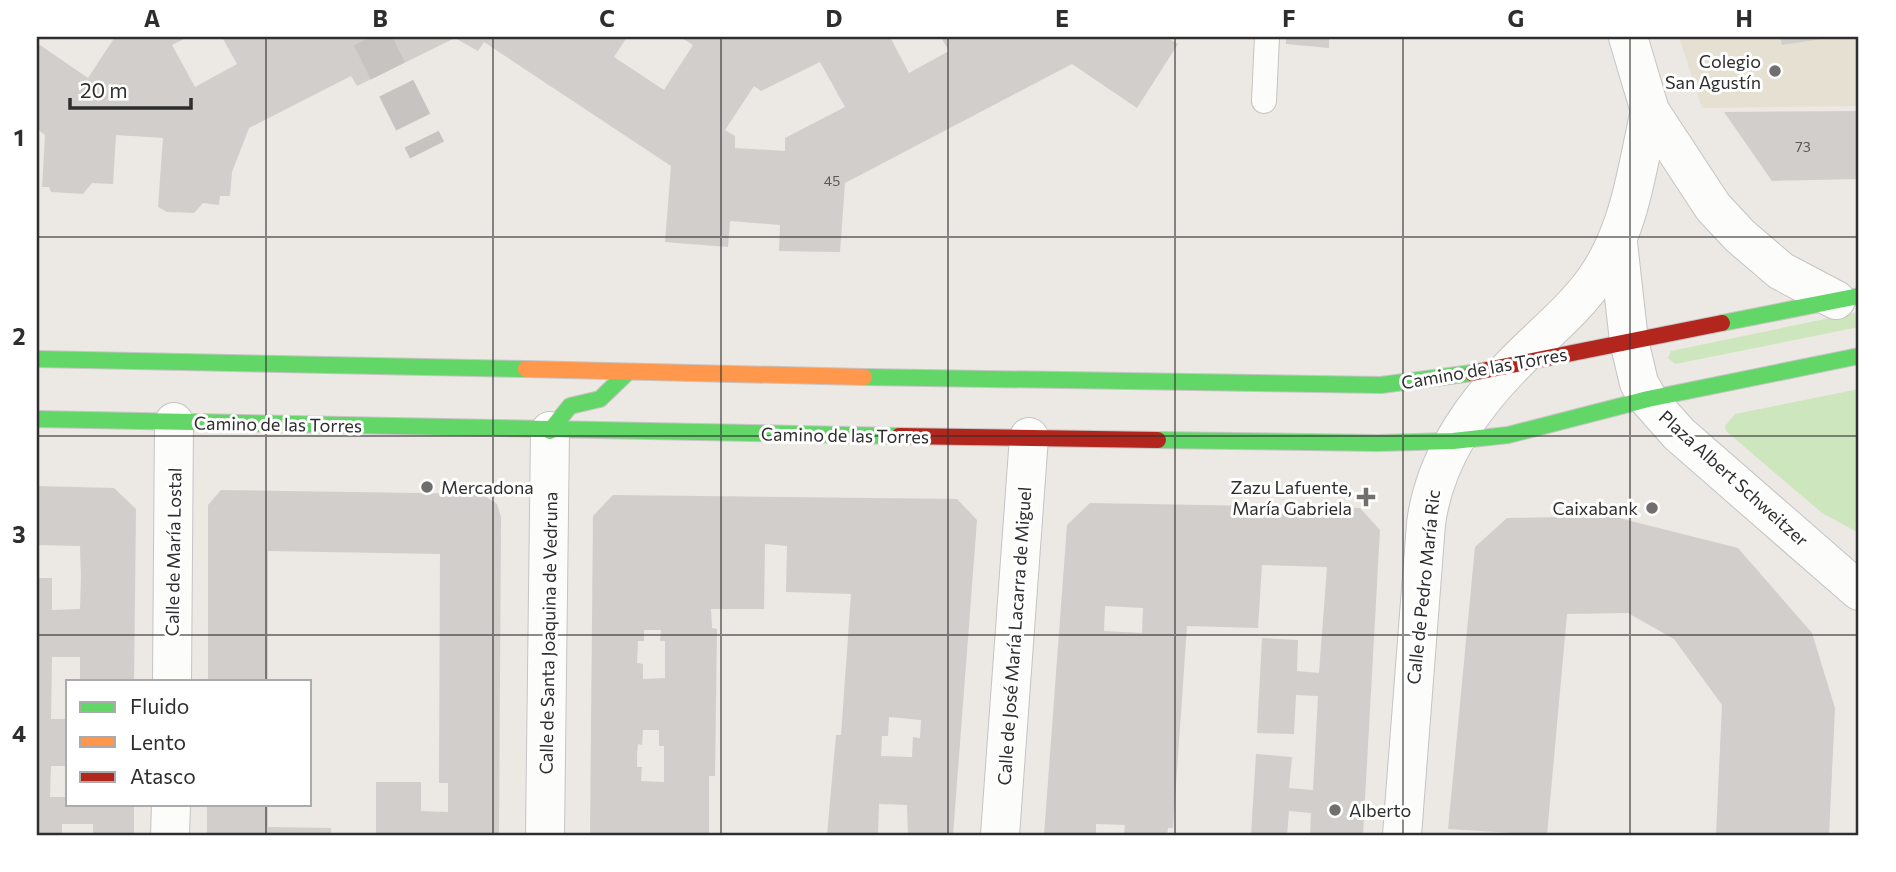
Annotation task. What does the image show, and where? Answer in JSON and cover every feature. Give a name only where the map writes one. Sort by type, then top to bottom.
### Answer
[{"type":"main road","name":"Camino de las Torres","points":[[37,359],[473,367],[626,374],[1347,385],[1411,383],[1848,298]]},
{"type":"main road","name":"Camino de las Torres","points":[[37,419],[550,431],[1453,442],[1508,435],[1648,399],[1859,355]]},
{"type":"main road","points":[[550,431],[566,408],[579,401],[600,400],[626,374]]},
{"type":"street","points":[[1628,37],[1650,111],[1713,207],[1740,236],[1781,271],[1848,298]]},
{"type":"street","points":[[1648,399],[1639,383],[1629,341],[1618,243],[1650,111]]},
{"type":"street","name":"Calle de Pedro María Ric","points":[[1402,835],[1428,512],[1434,481],[1453,442],[1514,364],[1572,309],[1618,243]]},
{"type":"street","name":"Plaza Albert Schweitzer","points":[[1648,399],[1679,434],[1859,592]]},
{"type":"street","name":"Calle de María Lostal","points":[[172,680],[174,422]]},
{"type":"street","name":"Calle de Santa Joaquina de Vedruna","points":[[545,835],[550,431]]},
{"type":"street","name":"Calle de José María Lacarra de Miguel","points":[[1000,835],[1029,437]]},
{"type":"street","name":"Plaza Albert Schweitzer","points":[[1821,556],[1859,572]]},
{"type":"street","points":[[170,835],[171,806]]},
{"type":"lane","points":[[1264,101],[1267,37]]},
{"type":"shaded area","name":"Colegio San Agustín","points":[[1679,37],[1859,37],[1859,106],[1702,108]]},
{"type":"green space","points":[[1859,312],[1859,327],[1675,364],[1668,358],[1671,351]]},
{"type":"green space","points":[[1859,389],[1859,533],[1822,513],[1726,431],[1725,426],[1735,414]]},
{"type":"building","points":[[115,37],[188,37],[172,45],[195,87],[237,64],[222,37],[627,37],[614,57],[664,90],[693,45],[680,37],[890,37],[909,73],[949,51],[941,37],[1166,37],[1178,44],[1137,108],[1072,64],[845,183],[840,252],[779,251],[780,225],[730,221],[728,247],[665,242],[671,166],[484,42],[478,51],[455,38],[357,86],[351,76],[249,128],[232,172],[230,196],[220,196],[219,205],[203,203],[194,213],[167,212],[158,207],[163,138],[116,135],[113,184],[92,183],[83,194],[51,192],[49,187],[42,187],[45,135],[37,129],[37,43],[88,78]],"holes":[[[820,62],[845,107],[785,138],[785,151],[735,148],[735,136],[725,130],[754,86],[761,91]]]},
{"type":"building","points":[[1286,37],[1329,37],[1329,48],[1286,44]]},
{"type":"building","points":[[1780,37],[1828,37],[1828,38],[1782,45]]},
{"type":"building","points":[[1859,111],[1859,179],[1772,181],[1724,112]]},
{"type":"building","points":[[37,486],[114,488],[136,509],[134,680],[80,680],[80,657],[52,657],[51,719],[66,719],[66,766],[51,766],[50,797],[66,797],[66,806],[134,806],[134,835],[93,835],[93,824],[62,824],[62,835],[37,835],[37,578],[52,578],[52,610],[80,609],[81,578],[80,546],[37,545]]},
{"type":"building","points":[[221,490],[482,494],[497,504],[501,517],[499,835],[376,835],[376,782],[421,782],[421,811],[448,812],[448,783],[439,783],[440,554],[268,551],[268,680],[208,680],[208,505]]},
{"type":"building","points":[[613,495],[957,499],[977,520],[953,835],[908,835],[907,805],[879,804],[878,835],[827,835],[836,735],[841,735],[851,594],[786,592],[787,546],[765,544],[764,609],[711,609],[712,628],[717,629],[715,776],[709,776],[709,835],[590,835],[593,516]],"holes":[[[644,630],[661,630],[660,641],[665,641],[665,678],[643,679],[643,664],[637,663],[638,641],[644,641]],[[889,717],[921,720],[920,738],[913,737],[912,757],[881,756],[882,736],[888,736]],[[643,730],[659,730],[659,746],[664,746],[664,782],[641,781],[642,767],[637,767],[637,755],[638,744],[642,745]]]},
{"type":"building","points":[[1090,503],[1360,508],[1380,530],[1363,835],[1310,835],[1311,813],[1289,811],[1287,835],[1251,835],[1256,754],[1292,757],[1289,788],[1313,790],[1318,696],[1296,695],[1294,734],[1257,733],[1262,638],[1298,640],[1297,671],[1319,673],[1327,567],[1262,565],[1258,628],[1187,626],[1173,828],[1168,828],[1167,835],[1124,835],[1125,825],[1096,824],[1096,835],[1044,835],[1067,525]],"holes":[[[1105,606],[1143,608],[1142,633],[1104,631]]]},
{"type":"building","points":[[1611,516],[1738,548],[1812,633],[1835,708],[1829,835],[1716,835],[1722,705],[1674,639],[1628,613],[1567,614],[1547,835],[1448,829],[1475,547],[1507,518]]},
{"type":"building","points":[[207,806],[268,806],[268,827],[331,828],[331,835],[207,835]]},
{"type":"tunnel","points":[[371,37],[427,150]]},
{"type":"traffic: fast","points":[[1722,323],[1859,296]]},
{"type":"traffic: fast","points":[[1158,440],[1378,443],[1453,441],[1508,435],[1648,399],[1859,356]]},
{"type":"traffic: fast","points":[[37,359],[526,369]]},
{"type":"traffic: fast","points":[[864,377],[1381,385],[1472,373]]},
{"type":"traffic: fast","points":[[550,431],[570,406],[600,399],[626,374]]},
{"type":"traffic: fast","points":[[37,419],[899,436]]},
{"type":"traffic: slow","points":[[526,369],[864,377]]},
{"type":"traffic: jam","points":[[1472,373],[1722,323]]},
{"type":"traffic: jam","points":[[899,436],[1158,440]]},
{"type":"place","name":"Colegio San Agustín","points":[[1775,71]]},
{"type":"place","name":"Mercadona","points":[[427,487]]},
{"type":"place","name":"Zazu Lafuente, María Gabriela","points":[[1366,497]]},
{"type":"place","name":"Caixabank","points":[[1652,508]]},
{"type":"place","name":"Alberto","points":[[1335,810]]}]
